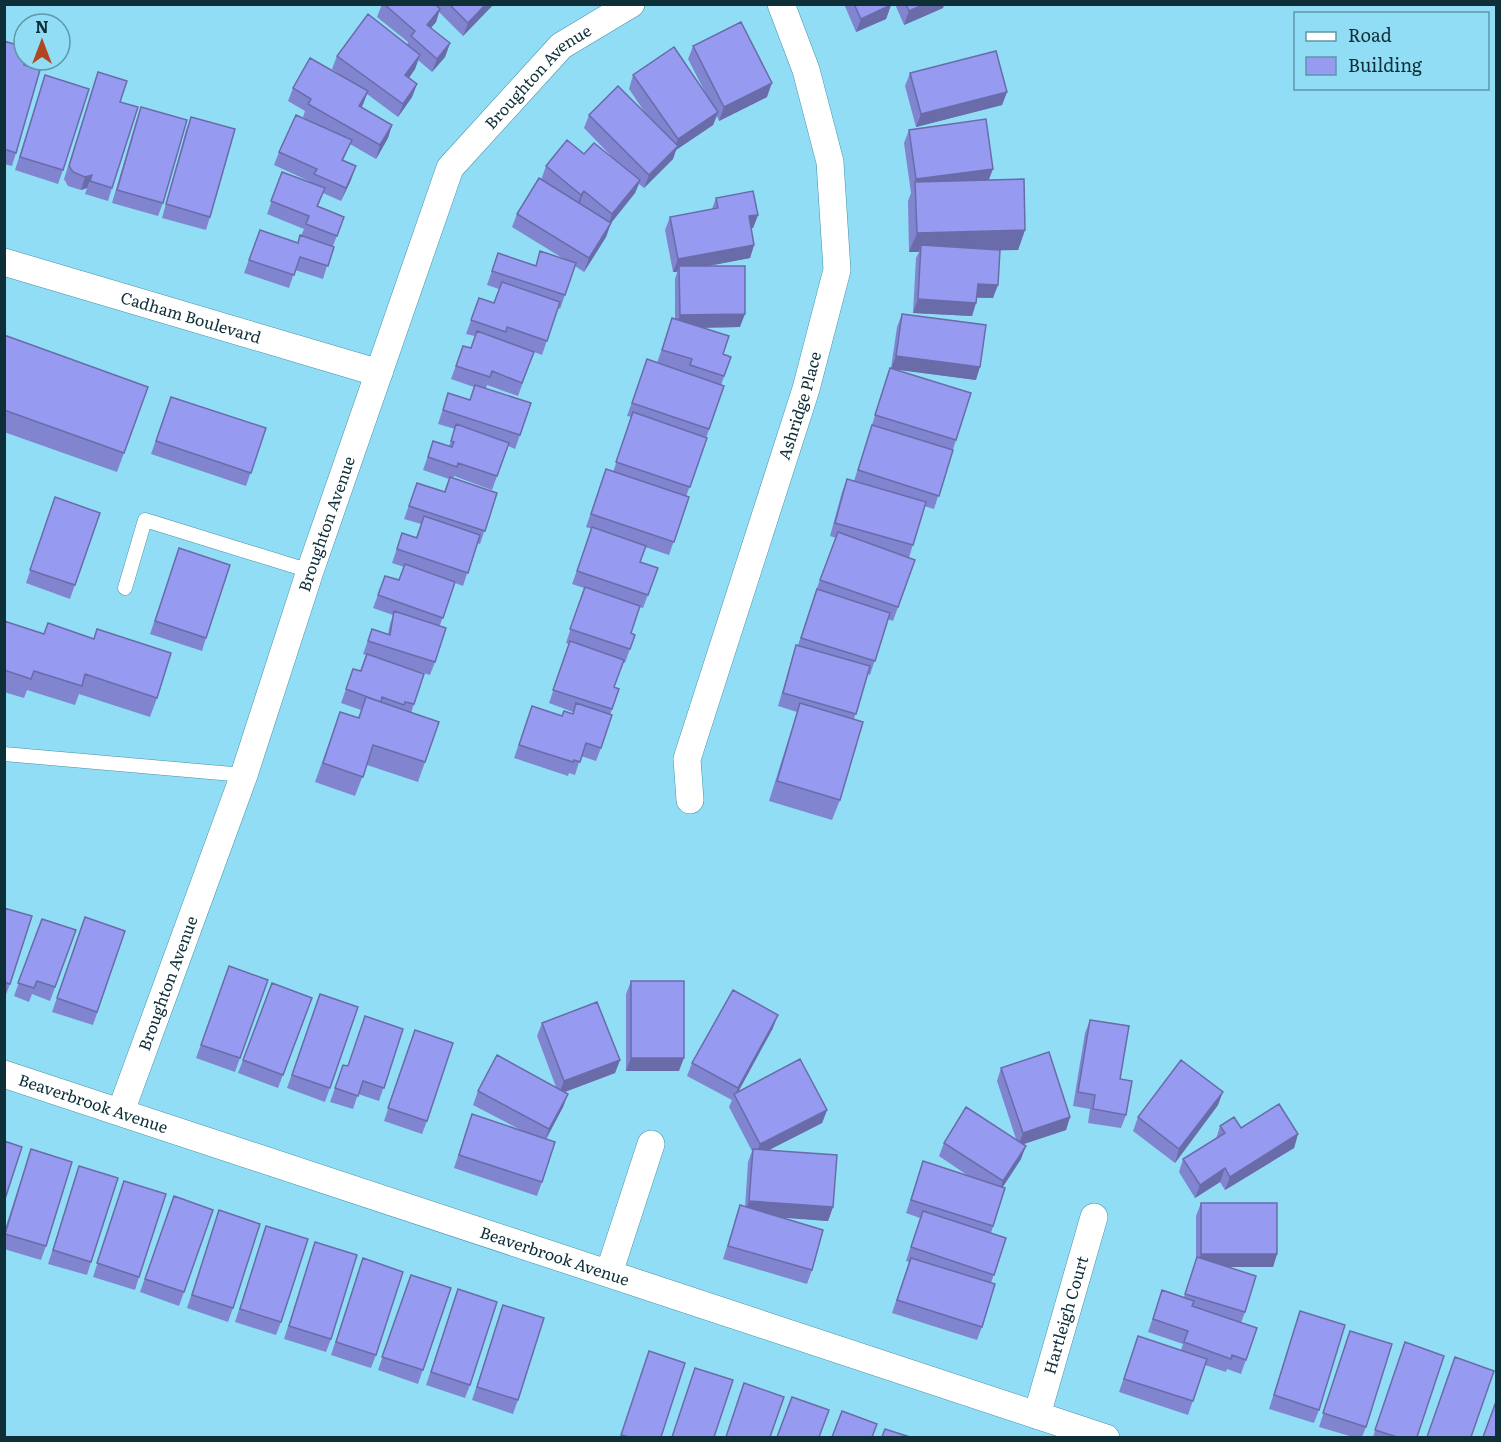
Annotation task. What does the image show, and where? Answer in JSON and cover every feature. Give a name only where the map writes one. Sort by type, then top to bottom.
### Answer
[{"type":"street","name":"Broughton Avenue","points":[[122,1111],[244,775],[310,571],[450,168],[561,46],[630,4]]},
{"type":"street","name":"Ashridge Place","points":[[690,800],[687,759],[806,389],[837,270],[830,162],[806,70],[781,4]]},
{"type":"street","name":"Cadham Boulevard","points":[[4,262],[379,373]]},
{"type":"street","name":"Beaverbrook Avenue","points":[[4,1074],[1106,1437]]},
{"type":"street","points":[[609,1273],[651,1144]]},
{"type":"street","name":"Hartleigh Court","points":[[1037,1415],[1094,1217]]},
{"type":"lane","points":[[125,588],[145,520],[310,571]]},
{"type":"lane","points":[[4,754],[244,775]]},
{"type":"building","points":[[384,4],[435,4],[440,9],[427,25],[450,43],[437,59],[411,36],[415,31]]},
{"type":"building","points":[[449,4],[486,4],[468,23]]},
{"type":"building","points":[[854,4],[891,4],[891,5],[861,19]]},
{"type":"building","points":[[906,4],[925,4],[909,11]]},
{"type":"building","points":[[368,14],[420,55],[405,75],[417,84],[403,104],[337,56]]},
{"type":"building","points":[[741,22],[772,83],[724,107],[693,46]]},
{"type":"building","points":[[4,41],[12,43],[12,72],[39,72],[16,153],[4,149]]},
{"type":"building","points":[[674,47],[718,112],[678,139],[633,75]]},
{"type":"building","points":[[996,51],[1007,92],[921,114],[910,73]]},
{"type":"building","points":[[310,58],[368,91],[359,106],[392,125],[380,145],[308,104],[311,99],[293,88]]},
{"type":"building","points":[[98,72],[127,81],[120,102],[138,107],[112,188],[90,181],[92,175],[85,177],[73,172],[69,166]]},
{"type":"building","points":[[45,75],[89,89],[63,170],[20,157]]},
{"type":"building","points":[[618,86],[678,146],[649,175],[589,115]]},
{"type":"building","points":[[141,107],[187,120],[163,203],[117,190]]},
{"type":"building","points":[[296,115],[352,140],[342,160],[356,166],[346,188],[314,174],[317,169],[279,152]]},
{"type":"building","points":[[191,117],[235,129],[210,217],[166,204]]},
{"type":"building","points":[[986,119],[993,169],[916,179],[909,130]]},
{"type":"building","points":[[567,140],[584,154],[594,143],[640,180],[612,214],[584,191],[581,195],[546,166]]},
{"type":"building","points":[[282,172],[325,188],[317,206],[344,217],[337,236],[306,224],[309,216],[271,201]]},
{"type":"building","points":[[539,178],[611,223],[589,258],[517,214]]},
{"type":"building","points":[[1024,179],[1025,230],[917,233],[915,182]]},
{"type":"building","points":[[753,191],[758,215],[749,216],[754,245],[678,259],[670,217],[718,208],[716,198]]},
{"type":"building","points":[[260,230],[298,243],[300,235],[334,247],[328,266],[300,257],[294,275],[249,260]]},
{"type":"building","points":[[921,245],[1000,250],[998,285],[978,284],[976,303],[918,299]]},
{"type":"building","points":[[540,251],[576,263],[565,295],[492,271],[498,253],[536,266]]},
{"type":"building","points":[[679,266],[745,266],[745,314],[680,315]]},
{"type":"building","points":[[502,282],[560,302],[547,341],[507,327],[506,332],[471,320],[479,298],[494,303]]},
{"type":"building","points":[[902,314],[986,325],[980,367],[896,356]]},
{"type":"building","points":[[672,318],[729,336],[723,354],[731,357],[724,376],[690,365],[692,359],[662,350]]},
{"type":"building","points":[[477,331],[534,352],[522,383],[492,371],[490,377],[456,366],[463,346],[471,348]]},
{"type":"building","points":[[4,335],[148,387],[124,453],[4,410]]},
{"type":"building","points":[[647,359],[724,386],[709,429],[632,403]]},
{"type":"building","points":[[890,368],[971,393],[956,440],[875,415]]},
{"type":"building","points":[[475,385],[531,403],[520,435],[443,410],[448,393],[470,400]]},
{"type":"building","points":[[171,397],[266,428],[251,473],[156,441]]},
{"type":"building","points":[[633,412],[707,438],[690,487],[616,462]]},
{"type":"building","points":[[456,424],[509,443],[497,476],[458,463],[457,467],[428,457],[433,441],[452,447],[454,442],[451,441]]},
{"type":"building","points":[[872,425],[953,450],[939,496],[858,470]]},
{"type":"building","points":[[606,469],[689,497],[674,542],[591,514]]},
{"type":"building","points":[[450,477],[497,493],[485,531],[409,506],[417,483],[445,492]]},
{"type":"building","points":[[847,479],[926,502],[913,545],[835,523]]},
{"type":"building","points":[[55,497],[100,513],[75,585],[30,570]]},
{"type":"building","points":[[424,516],[480,535],[468,573],[397,549],[402,533],[417,538]]},
{"type":"building","points":[[592,527],[646,546],[640,562],[658,568],[648,595],[577,571]]},
{"type":"building","points":[[838,532],[915,560],[898,607],[820,580]]},
{"type":"building","points":[[179,548],[230,565],[206,638],[155,621]]},
{"type":"building","points":[[405,564],[455,582],[443,618],[378,595],[385,576],[399,580]]},
{"type":"building","points":[[585,587],[640,606],[631,633],[635,635],[630,649],[570,629]]},
{"type":"building","points":[[817,589],[890,613],[875,661],[801,638]]},
{"type":"building","points":[[394,611],[446,628],[435,662],[368,641],[372,629],[390,635]]},
{"type":"building","points":[[4,621],[44,634],[48,623],[94,639],[97,629],[171,653],[157,698],[85,674],[82,686],[34,671],[31,679],[4,670]]},
{"type":"building","points":[[570,641],[624,660],[614,687],[619,689],[612,709],[553,690]]},
{"type":"building","points":[[796,645],[870,666],[856,714],[783,693]]},
{"type":"building","points":[[367,654],[424,674],[414,704],[405,702],[404,705],[382,697],[381,702],[346,689],[353,669],[361,671]]},
{"type":"building","points":[[366,697],[439,722],[425,762],[373,745],[363,777],[323,763],[340,712],[359,718]]},
{"type":"building","points":[[576,703],[612,715],[601,748],[586,743],[580,762],[574,760],[573,762],[519,745],[532,706],[562,716],[564,711],[573,714]]},
{"type":"building","points":[[800,703],[863,722],[840,800],[777,781]]},
{"type":"building","points":[[4,908],[32,916],[10,984],[4,982]]},
{"type":"building","points":[[85,917],[125,931],[97,1012],[57,998]]},
{"type":"building","points":[[42,919],[76,930],[55,987],[37,981],[34,988],[18,983]]},
{"type":"building","points":[[229,966],[268,980],[240,1058],[201,1045]]},
{"type":"building","points":[[631,981],[684,981],[684,1058],[631,1058]]},
{"type":"building","points":[[272,983],[312,998],[283,1075],[243,1060]]},
{"type":"building","points":[[733,990],[778,1015],[738,1088],[692,1063]]},
{"type":"building","points":[[320,994],[358,1007],[330,1088],[292,1075]]},
{"type":"building","points":[[597,1002],[620,1060],[564,1081],[542,1023]]},
{"type":"building","points":[[365,1016],[403,1029],[384,1088],[363,1081],[358,1096],[335,1088],[343,1065],[348,1066]]},
{"type":"building","points":[[1090,1020],[1129,1026],[1120,1079],[1132,1081],[1126,1115],[1093,1109],[1095,1095],[1078,1092]]},
{"type":"building","points":[[415,1030],[453,1043],[427,1121],[388,1108]]},
{"type":"building","points":[[1049,1052],[1070,1117],[1023,1133],[1001,1068]]},
{"type":"building","points":[[497,1055],[568,1094],[549,1129],[478,1091]]},
{"type":"building","points":[[800,1059],[827,1110],[760,1144],[734,1094]]},
{"type":"building","points":[[1181,1060],[1223,1092],[1179,1149],[1138,1117]]},
{"type":"building","points":[[1279,1104],[1298,1134],[1230,1177],[1225,1168],[1200,1185],[1183,1159],[1225,1133],[1220,1126],[1234,1117],[1241,1128]]},
{"type":"building","points":[[966,1107],[1026,1146],[1003,1181],[944,1143]]},
{"type":"building","points":[[472,1114],[555,1142],[542,1182],[459,1155]]},
{"type":"building","points":[[4,1141],[22,1147],[4,1202]]},
{"type":"building","points":[[31,1149],[72,1162],[46,1246],[5,1234]]},
{"type":"building","points":[[753,1149],[837,1155],[833,1207],[749,1201]]},
{"type":"building","points":[[923,1161],[1005,1188],[993,1226],[911,1200]]},
{"type":"building","points":[[79,1166],[118,1178],[91,1262],[53,1250]]},
{"type":"building","points":[[124,1181],[166,1194],[139,1277],[97,1263]]},
{"type":"building","points":[[174,1196],[213,1210],[184,1292],[145,1279]]},
{"type":"building","points":[[1201,1203],[1277,1203],[1277,1254],[1201,1254]]},
{"type":"building","points":[[740,1205],[823,1230],[812,1270],[728,1246]]},
{"type":"building","points":[[219,1210],[260,1224],[233,1308],[192,1295]]},
{"type":"building","points":[[923,1211],[1006,1238],[994,1275],[911,1247]]},
{"type":"building","points":[[266,1226],[308,1239],[281,1322],[240,1309]]},
{"type":"building","points":[[315,1242],[357,1255],[331,1339],[289,1326]]},
{"type":"building","points":[[1197,1257],[1256,1276],[1245,1312],[1185,1294]]},
{"type":"building","points":[[363,1258],[403,1272],[376,1355],[336,1342]]},
{"type":"building","points":[[911,1258],[995,1284],[982,1327],[897,1300]]},
{"type":"building","points":[[411,1275],[451,1288],[423,1370],[382,1357]]},
{"type":"building","points":[[458,1289],[497,1302],[470,1385],[431,1372]]},
{"type":"building","points":[[1162,1290],[1194,1301],[1192,1306],[1257,1328],[1246,1360],[1232,1355],[1231,1359],[1184,1342],[1188,1331],[1153,1319]]},
{"type":"building","points":[[503,1305],[544,1318],[518,1400],[477,1387]]},
{"type":"building","points":[[1300,1311],[1345,1325],[1319,1410],[1274,1395]]},
{"type":"building","points":[[1350,1331],[1392,1344],[1366,1427],[1323,1413]]},
{"type":"building","points":[[1138,1336],[1207,1359],[1193,1401],[1124,1379]]},
{"type":"building","points":[[1405,1342],[1444,1356],[1417,1437],[1397,1437],[1375,1430]]},
{"type":"building","points":[[649,1351],[685,1363],[661,1437],[621,1435]]},
{"type":"building","points":[[1455,1357],[1494,1371],[1471,1437],[1427,1437]]},
{"type":"building","points":[[695,1368],[733,1380],[714,1437],[672,1437]]},
{"type":"building","points":[[744,1383],[784,1397],[770,1437],[726,1437]]},
{"type":"building","points":[[792,1397],[829,1410],[819,1437],[777,1437]]},
{"type":"building","points":[[1497,1399],[1497,1437],[1483,1437]]},
{"type":"building","points":[[842,1411],[877,1424],[872,1437],[832,1437]]},
{"type":"building","points":[[885,1429],[910,1437],[882,1437]]}]
